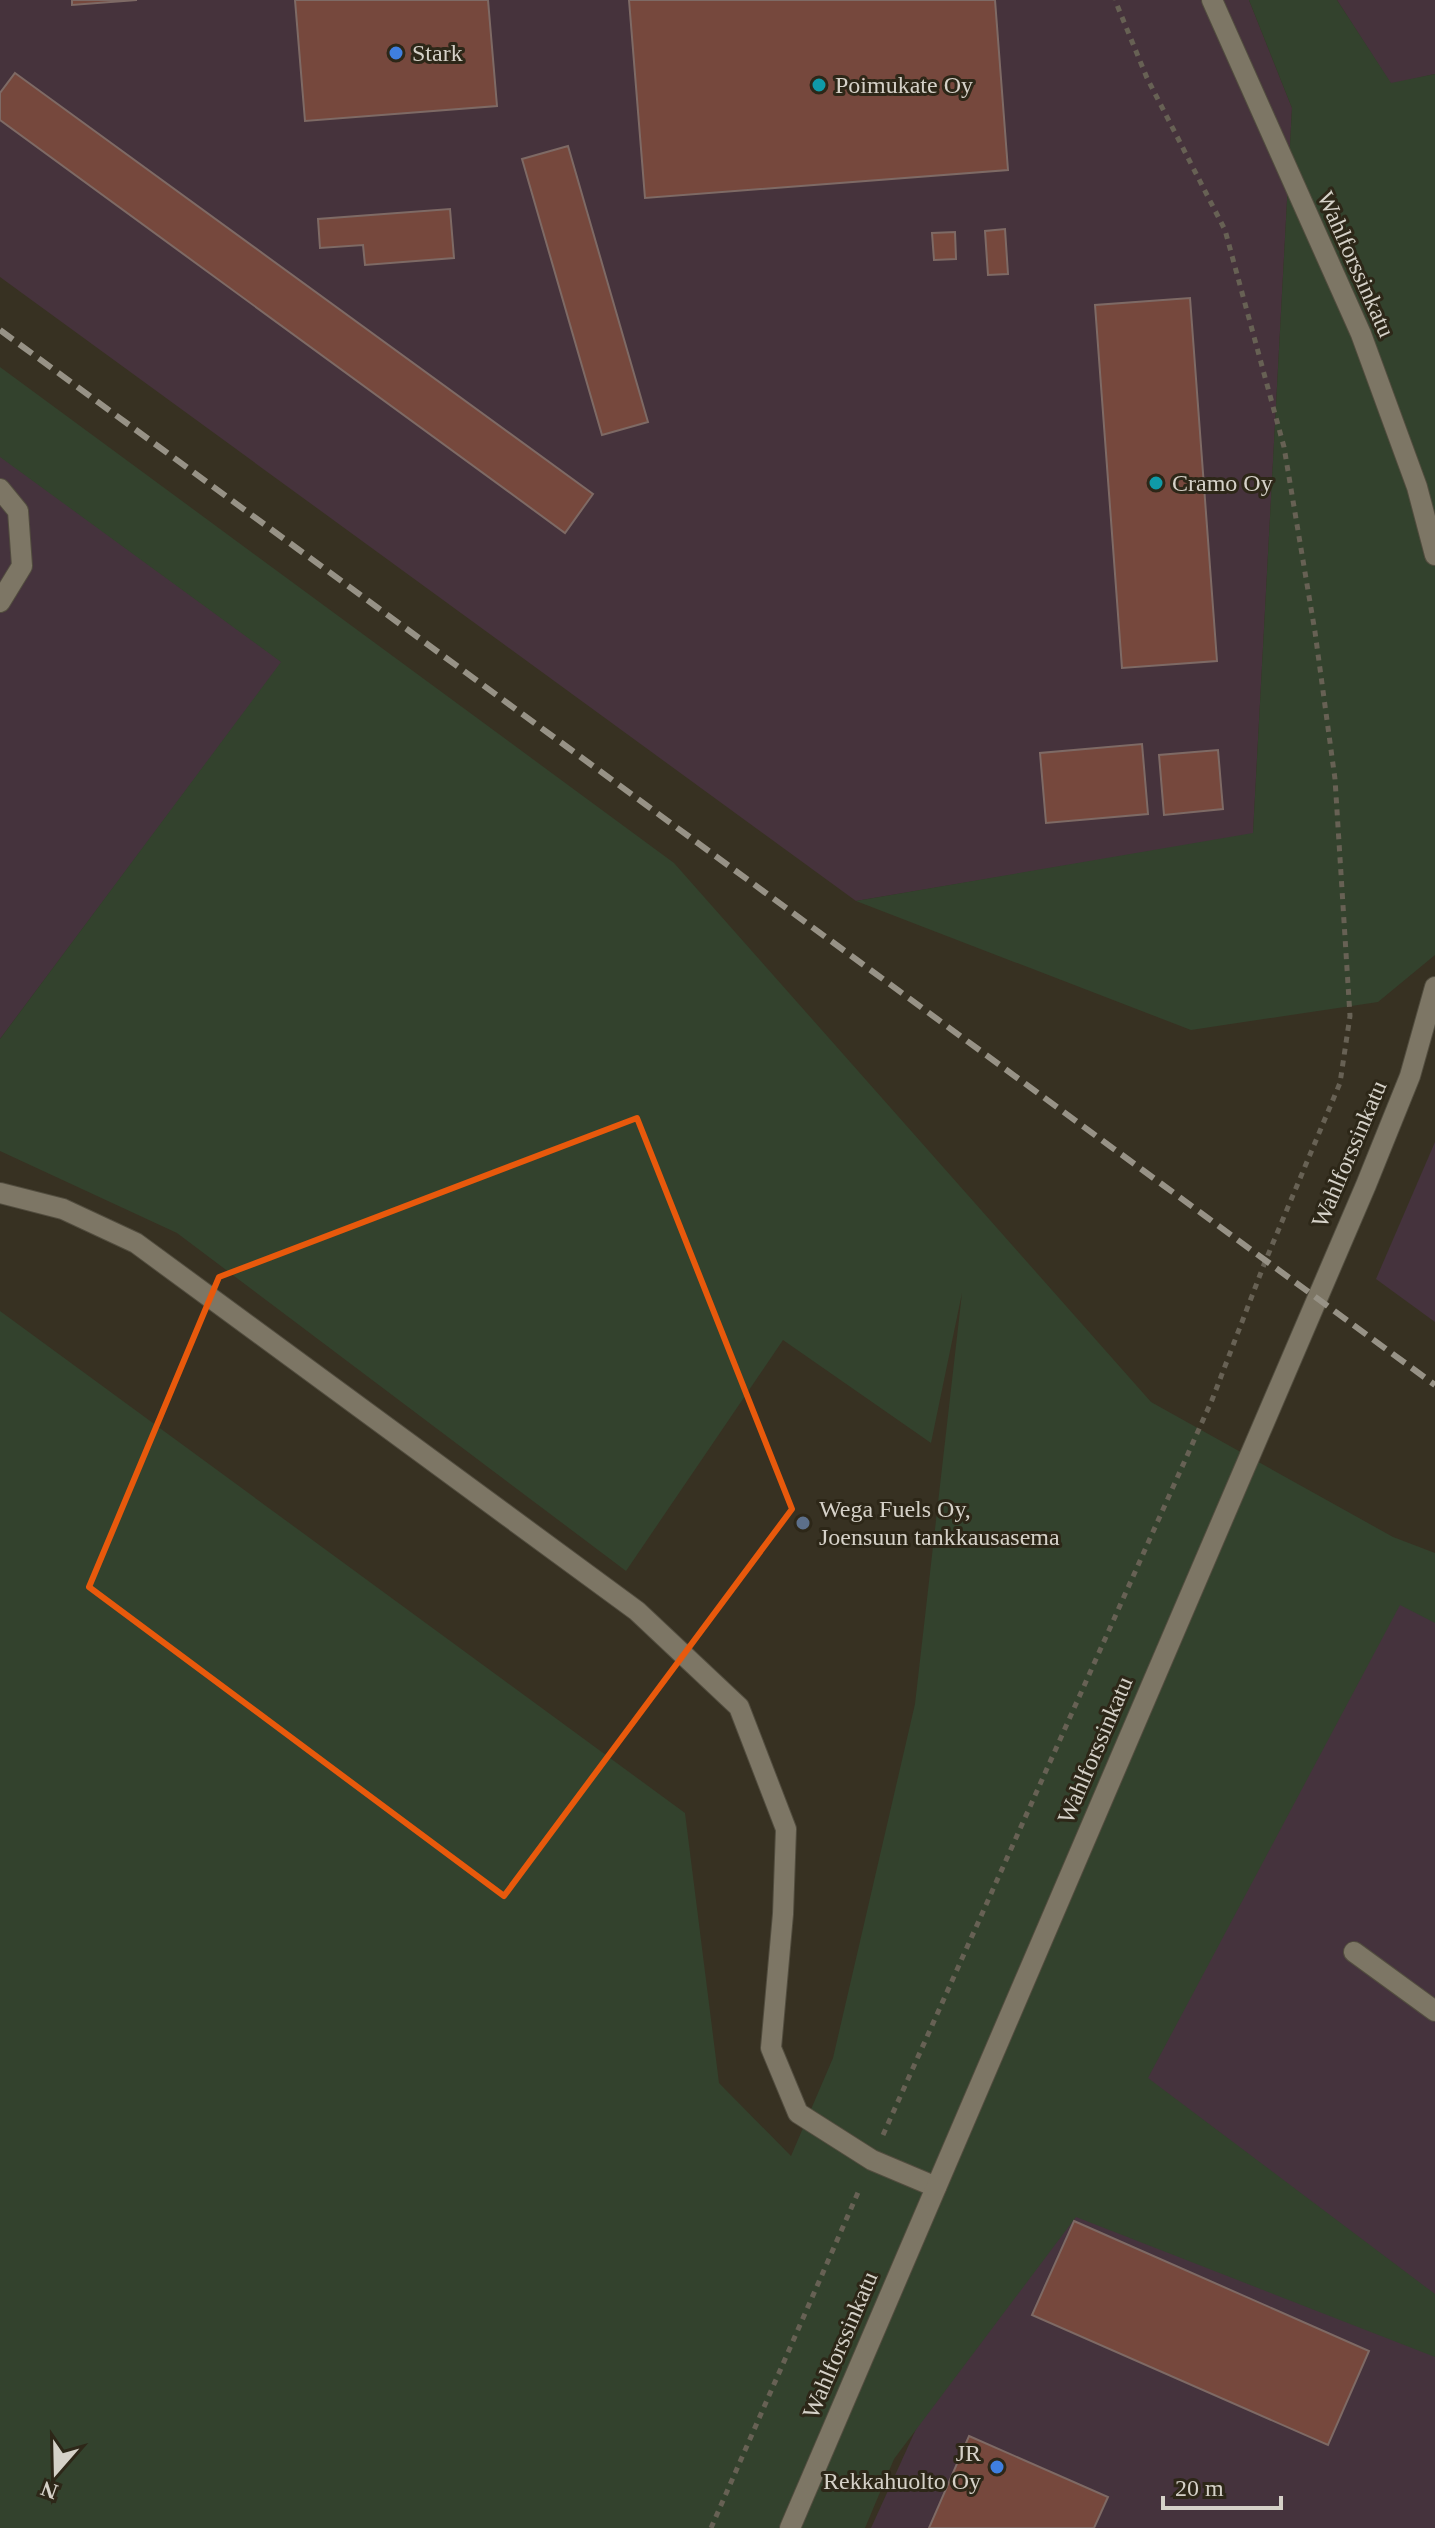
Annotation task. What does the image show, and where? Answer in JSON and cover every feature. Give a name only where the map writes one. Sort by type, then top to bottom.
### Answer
[{"type":"street","name":"Wahlforssinkatu","points":[[1212,0],[1361,334],[1417,487],[1435,555]]},
{"type":"street","points":[[0,489],[18,511],[22,566],[0,602]]},
{"type":"street","name":"Wahlforssinkatu","points":[[790,2528],[1366,1185],[1410,1076],[1435,987]]},
{"type":"street","points":[[0,1193],[63,1209],[136,1243],[637,1611],[739,1707],[786,1829],[783,1914],[771,2048],[798,2113],[872,2160],[936,2187]]},
{"type":"street","points":[[1354,1952],[1435,2011]]},
{"type":"path","points":[[711,2528],[1212,1400],[1265,1262],[1340,1083],[1350,1016],[1335,779],[1315,632],[1284,447],[1225,230],[1147,78],[1115,0]]},
{"type":"highlighted area","points":[[637,1118],[792,1509],[504,1896],[89,1587],[219,1277]]},
{"type":"shaded area","points":[[0,0],[1249,0],[1292,108],[1253,834],[856,901],[0,277]]},
{"type":"shaded area","points":[[1337,0],[1435,0],[1435,74],[1391,84]]},
{"type":"shaded area","points":[[0,456],[282,662],[0,1039]]},
{"type":"shaded area","points":[[1435,1142],[1435,1322],[1376,1279]]},
{"type":"shaded area","points":[[1316,1550],[1435,1609],[1435,2528],[871,2528]]},
{"type":"green space","points":[[1249,0],[1337,0],[1391,83],[1435,74],[1435,955],[1378,1002],[1191,1030],[856,901],[1253,833],[1292,108]]},
{"type":"green space","points":[[0,367],[674,863],[1151,1402],[1393,1537],[1435,1553],[1435,1623],[1400,1605],[1148,2078],[1435,2294],[1435,2357],[1076,2217],[894,2459],[865,2528],[0,2528],[0,1311],[685,1813],[719,2083],[791,2156],[833,2058],[915,1704],[962,1293],[931,1443],[783,1340],[626,1571],[177,1233],[0,1151],[0,1039],[281,662],[0,457]]},
{"type":"building","points":[[72,0],[137,0],[72,5]]},
{"type":"building","name":"Stark","points":[[295,0],[488,0],[497,106],[305,121]]},
{"type":"building","name":"Poimukate Oy","points":[[629,0],[995,0],[1008,170],[645,198]]},
{"type":"building","points":[[15,73],[593,494],[565,533],[0,120],[0,93]]},
{"type":"building","points":[[568,146],[648,422],[602,435],[522,159]]},
{"type":"building","points":[[450,209],[454,258],[365,265],[363,245],[320,248],[318,219]]},
{"type":"building","points":[[1005,229],[1008,274],[988,275],[985,231]]},
{"type":"building","points":[[955,232],[956,259],[934,260],[932,233]]},
{"type":"building","name":"Cramo Oy","points":[[1190,298],[1217,661],[1122,668],[1095,305]]},
{"type":"building","points":[[1142,744],[1148,814],[1046,823],[1040,753]]},
{"type":"building","points":[[1218,750],[1223,809],[1164,815],[1159,755]]},
{"type":"building","points":[[1074,2221],[1369,2351],[1328,2445],[1032,2315]]},
{"type":"building","name":"JR Rekkahuolto Oy","points":[[969,2436],[1108,2497],[1094,2528],[929,2528]]},
{"type":"railway","points":[[0,330],[1435,1385]]},
{"type":"place","name":"Stark","points":[[396,53]]},
{"type":"place","name":"Poimukate Oy","points":[[819,85]]},
{"type":"place","name":"Cramo Oy","points":[[1156,483]]},
{"type":"place","name":"Wega Fuels Oy, Joensuun tankkausasema","points":[[803,1523]]},
{"type":"place","name":"JR Rekkahuolto Oy","points":[[997,2467]]}]
